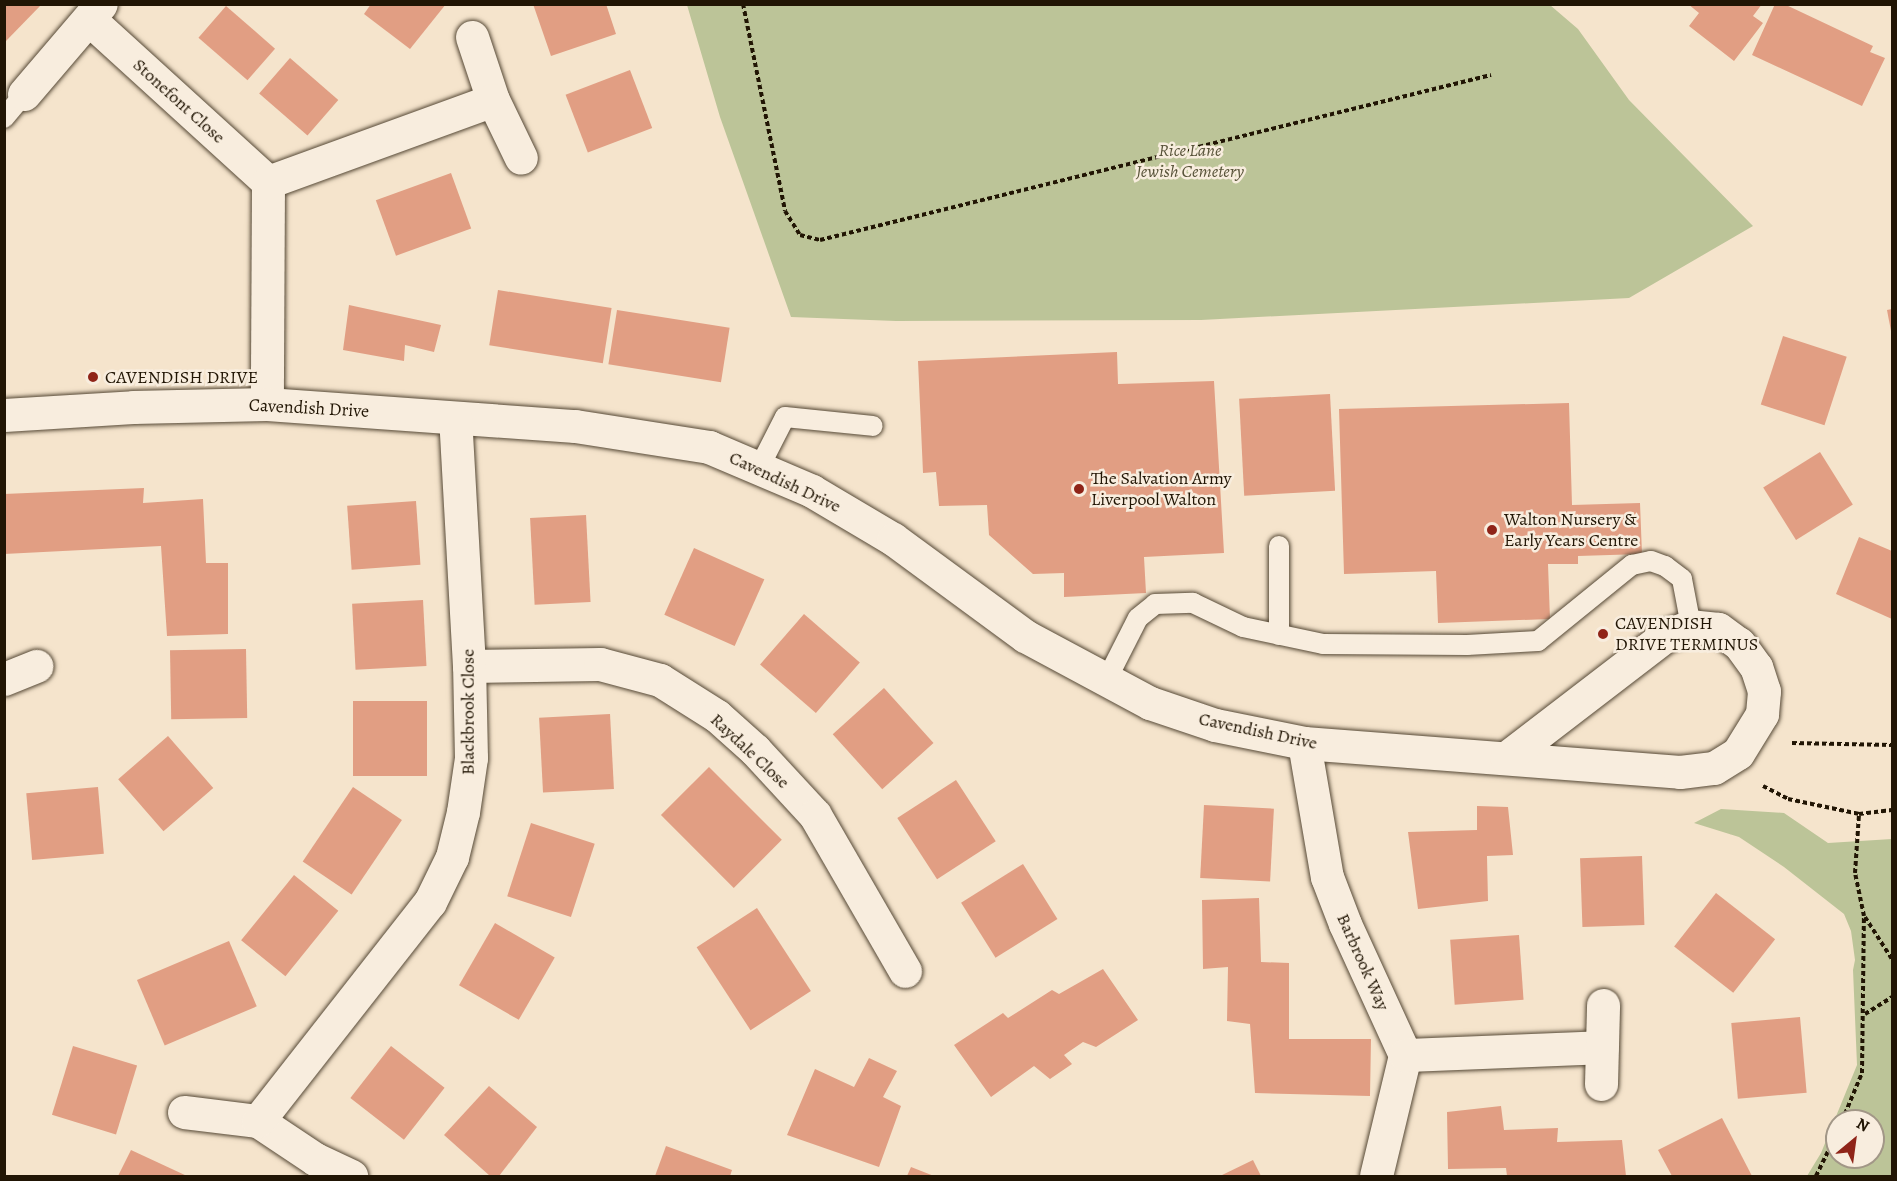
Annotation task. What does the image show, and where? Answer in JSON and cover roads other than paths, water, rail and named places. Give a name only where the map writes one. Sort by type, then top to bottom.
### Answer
[{"type":"street","name":"Stonefont Close","points":[[14,106],[95,12],[268,182]]},
{"type":"street","points":[[472,37],[493,100],[521,158]]},
{"type":"street","points":[[267,404],[268,182],[493,100]]},
{"type":"street","name":"Cavendish Drive","points":[[4,415],[133,407],[267,404],[575,426],[634,433],[709,447],[812,491],[893,539],[1024,636],[1150,703],[1215,725],[1304,743],[1680,772],[1714,768],[1738,753],[1745,743],[1762,714],[1764,691],[1756,667],[1739,644],[1718,629],[1691,626]]},
{"type":"street","name":"Blackbrook Close","points":[[258,1121],[430,902],[452,857],[463,812],[471,758],[470,666],[455,418]]},
{"type":"street","points":[[1506,758],[1665,636],[1691,626]]},
{"type":"street","name":"Raydale Close","points":[[470,666],[600,664],[660,680],[717,716],[754,750],[815,815],[905,971]]},
{"type":"street","points":[[4,679],[37,666]]},
{"type":"street","name":"Barbrook Way","points":[[1304,743],[1327,877],[1345,924],[1405,1055]]},
{"type":"street","points":[[1601,1084],[1603,1005]]},
{"type":"street","points":[[1376,1176],[1405,1055],[1602,1047]]},
{"type":"street","points":[[184,1112],[258,1121],[315,1159],[351,1176]]},
{"type":"lane","points":[[759,468],[784,417],[873,426]]},
{"type":"lane","points":[[1279,546],[1279,635]]},
{"type":"lane","points":[[1107,679],[1138,618],[1155,604],[1193,603],[1243,627],[1323,644],[1467,645],[1538,640],[1632,565],[1651,561],[1665,566],[1682,579],[1691,626]]},
{"type":"place","name":"CAVENDISH DRIVE","points":[[93,377]]},
{"type":"place","name":"The Salvation Army Liverpool Walton","points":[[1079,489]]},
{"type":"place","name":"Walton Nursery & Early Years Centre","points":[[1492,530]]},
{"type":"place","name":"CAVENDISH DRIVE TERMINUS","points":[[1603,634]]},
{"type":"park label","name":"Rice Lane Jewish Cemetery","points":[[1190,161]]}]
